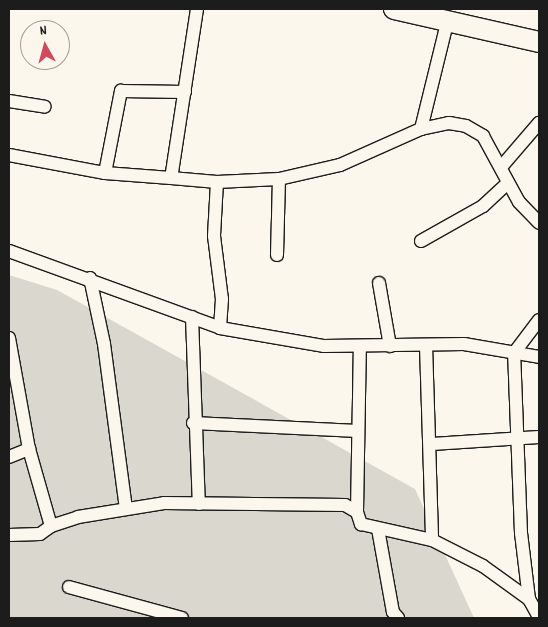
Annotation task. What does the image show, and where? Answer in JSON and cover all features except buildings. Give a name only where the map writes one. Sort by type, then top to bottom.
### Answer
[{"type":"main road","points":[[394,9],[438,14],[539,42]]},
{"type":"street","points":[[171,178],[197,9]]},
{"type":"street","points":[[421,129],[438,14]]},
{"type":"street","points":[[105,172],[121,91],[185,92]]},
{"type":"street","points":[[9,101],[45,107]]},
{"type":"street","points":[[9,155],[105,172],[171,178],[217,182],[279,179],[340,165],[421,129],[449,123],[466,126],[483,136],[502,166],[508,182],[539,223]]},
{"type":"street","points":[[502,166],[539,123]]},
{"type":"street","points":[[277,255],[279,179]]},
{"type":"street","points":[[217,182],[214,236],[222,299],[220,328]]},
{"type":"street","points":[[421,240],[483,206],[508,182]]},
{"type":"street","points":[[9,251],[90,278],[220,328],[258,338],[360,347],[464,344],[539,357]]},
{"type":"street","points":[[90,278],[104,344],[126,510]]},
{"type":"street","points":[[379,283],[390,346]]},
{"type":"street","points":[[192,317],[193,423],[199,504]]},
{"type":"street","points":[[539,320],[514,353],[520,438],[521,533],[529,599],[539,617]]},
{"type":"street","points":[[9,338],[29,449],[51,526]]},
{"type":"street","points":[[426,345],[432,444],[432,540]]},
{"type":"street","points":[[360,347],[357,512],[361,524],[432,540],[483,566],[529,599]]},
{"type":"street","points":[[193,423],[358,431]]},
{"type":"street","points":[[432,444],[539,437]]},
{"type":"street","points":[[9,457],[29,449]]},
{"type":"street","points":[[9,536],[40,534],[51,526],[126,510],[199,504],[345,505],[357,512]]},
{"type":"street","points":[[378,529],[392,612],[398,618]]},
{"type":"street","points":[[69,587],[182,618]]},
{"type":"shaded area","points":[[9,275],[57,290],[415,489],[474,618],[9,618]]}]
